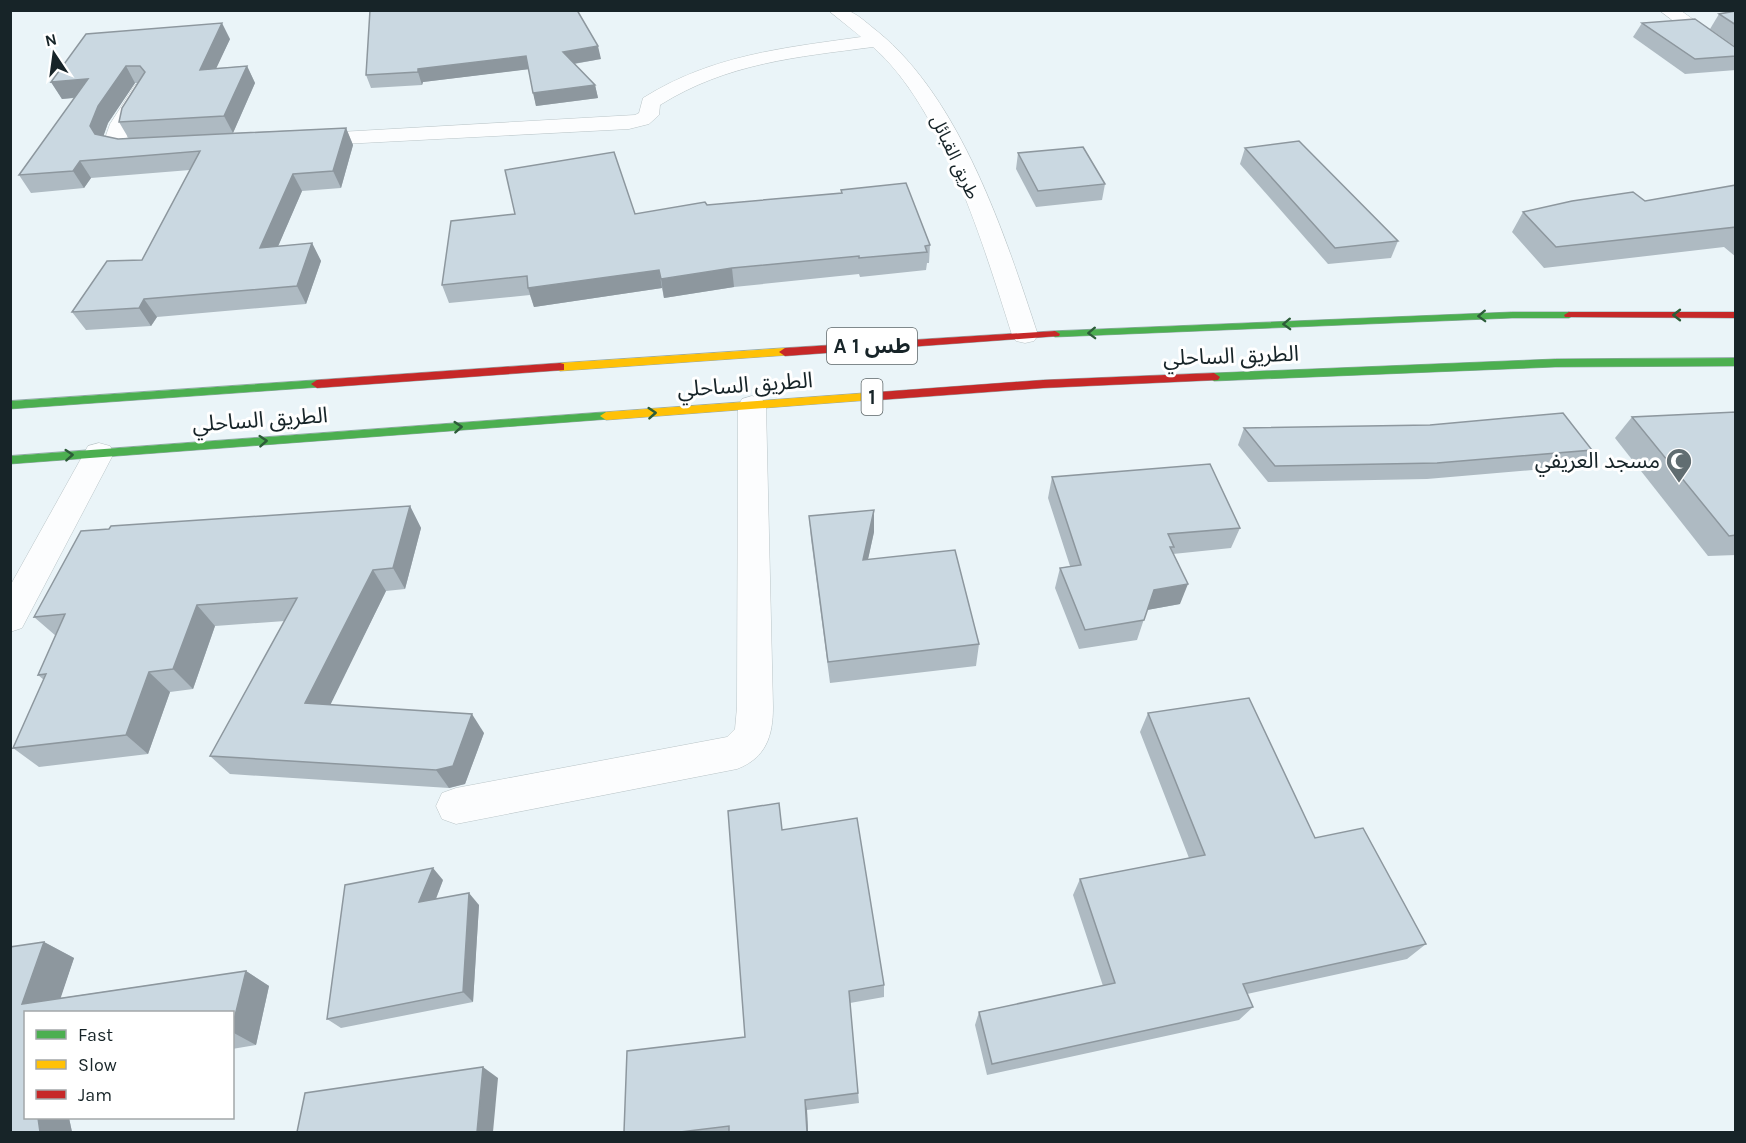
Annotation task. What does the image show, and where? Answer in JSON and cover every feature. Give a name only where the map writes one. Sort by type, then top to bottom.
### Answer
[{"type":"highway","name":"الطريق الساحلي","points":[[10,405],[1025,335],[1512,315],[1736,315]]},
{"type":"highway","name":"الطريق الساحلي","points":[[10,459],[1043,384],[1555,363],[1736,362]]},
{"type":"street","name":"طريق القبائل","points":[[837,10],[906,69],[928,100],[947,137],[1005,271],[1025,335]]},
{"type":"street","points":[[1668,10],[1736,59]]},
{"type":"street","points":[[284,140],[629,123],[642,120],[649,115],[650,102],[665,91],[694,77],[737,63],[876,41]]},
{"type":"street","points":[[142,90],[120,124],[114,144],[128,148],[166,146]]},
{"type":"street","points":[[456,806],[737,752],[750,741],[754,730],[756,707],[752,406]]},
{"type":"street","points":[[10,618],[99,453]]},
{"type":"building","points":[[370,10],[577,10],[598,46],[563,52],[595,85],[533,93],[526,56],[418,69],[418,72],[366,75]]},
{"type":"building","points":[[1736,11],[1736,25],[1719,14]]},
{"type":"building","points":[[1695,19],[1736,48],[1736,56],[1695,59],[1642,23]]},
{"type":"building","points":[[222,23],[200,70],[247,66],[224,116],[119,122],[122,108],[145,72],[140,66],[126,66],[98,106],[90,126],[95,134],[118,139],[346,128],[333,171],[293,174],[260,248],[312,243],[297,286],[144,299],[139,308],[72,312],[107,261],[142,260],[200,151],[80,161],[73,171],[19,175],[88,79],[51,82],[86,34]]},
{"type":"building","points":[[1299,141],[1398,241],[1335,248],[1245,148]]},
{"type":"building","points":[[1083,147],[1105,184],[1038,191],[1018,153]]},
{"type":"building","points":[[614,152],[635,214],[705,202],[707,205],[842,193],[841,190],[906,183],[930,245],[925,246],[927,252],[732,268],[661,279],[659,270],[528,288],[527,276],[442,285],[451,221],[515,214],[505,170]]},
{"type":"building","points":[[1736,185],[1736,227],[1556,247],[1523,212],[1572,201],[1633,192],[1645,201]]},
{"type":"building","points":[[1736,412],[1736,535],[1729,536],[1632,417]]},
{"type":"building","points":[[1563,413],[1592,450],[1437,463],[1275,466],[1244,428],[1430,425]]},
{"type":"building","points":[[1210,464],[1240,528],[1168,534],[1174,547],[1170,547],[1188,584],[1154,590],[1144,620],[1085,630],[1060,568],[1081,565],[1052,477]]},
{"type":"building","points":[[410,506],[393,568],[373,570],[305,703],[472,714],[453,766],[436,770],[210,756],[297,598],[197,605],[173,669],[149,672],[126,735],[13,748],[46,674],[38,675],[65,614],[34,617],[81,531],[109,529],[111,526]]},
{"type":"building","points":[[874,510],[863,560],[955,550],[979,644],[828,662],[809,516]]},
{"type":"building","points":[[1249,698],[1315,838],[1363,828],[1426,944],[1243,984],[1253,1007],[992,1064],[979,1012],[1115,983],[1080,879],[1205,855],[1148,713]]},
{"type":"building","points":[[779,803],[782,830],[857,818],[884,985],[849,991],[858,1093],[805,1100],[807,1132],[729,1132],[729,1126],[680,1132],[624,1132],[627,1051],[745,1037],[728,811]]},
{"type":"building","points":[[433,868],[419,902],[469,893],[463,992],[327,1019],[345,885]]},
{"type":"building","points":[[44,942],[22,1004],[246,971],[234,1020],[234,1011],[24,1011],[24,1119],[38,1119],[40,1132],[10,1132],[10,947]]},
{"type":"building","points":[[483,1067],[477,1132],[297,1132],[305,1093]]},
{"type":"traffic: fast","points":[[1055,334],[1512,315],[1569,315]]},
{"type":"traffic: fast","points":[[1214,377],[1555,363],[1736,362]]},
{"type":"traffic: fast","points":[[10,405],[317,384]]},
{"type":"traffic: fast","points":[[10,460],[606,416]]},
{"type":"traffic: slow","points":[[560,367],[785,352]]},
{"type":"traffic: slow","points":[[606,416],[879,396]]},
{"type":"traffic: jam","points":[[1569,315],[1736,315]]},
{"type":"traffic: jam","points":[[785,352],[1055,334]]},
{"type":"traffic: jam","points":[[317,384],[560,367]]},
{"type":"traffic: jam","points":[[879,396],[1043,384],[1214,377]]},
{"type":"place","name":"مسجد العريفي","points":[[1679,484]]}]
